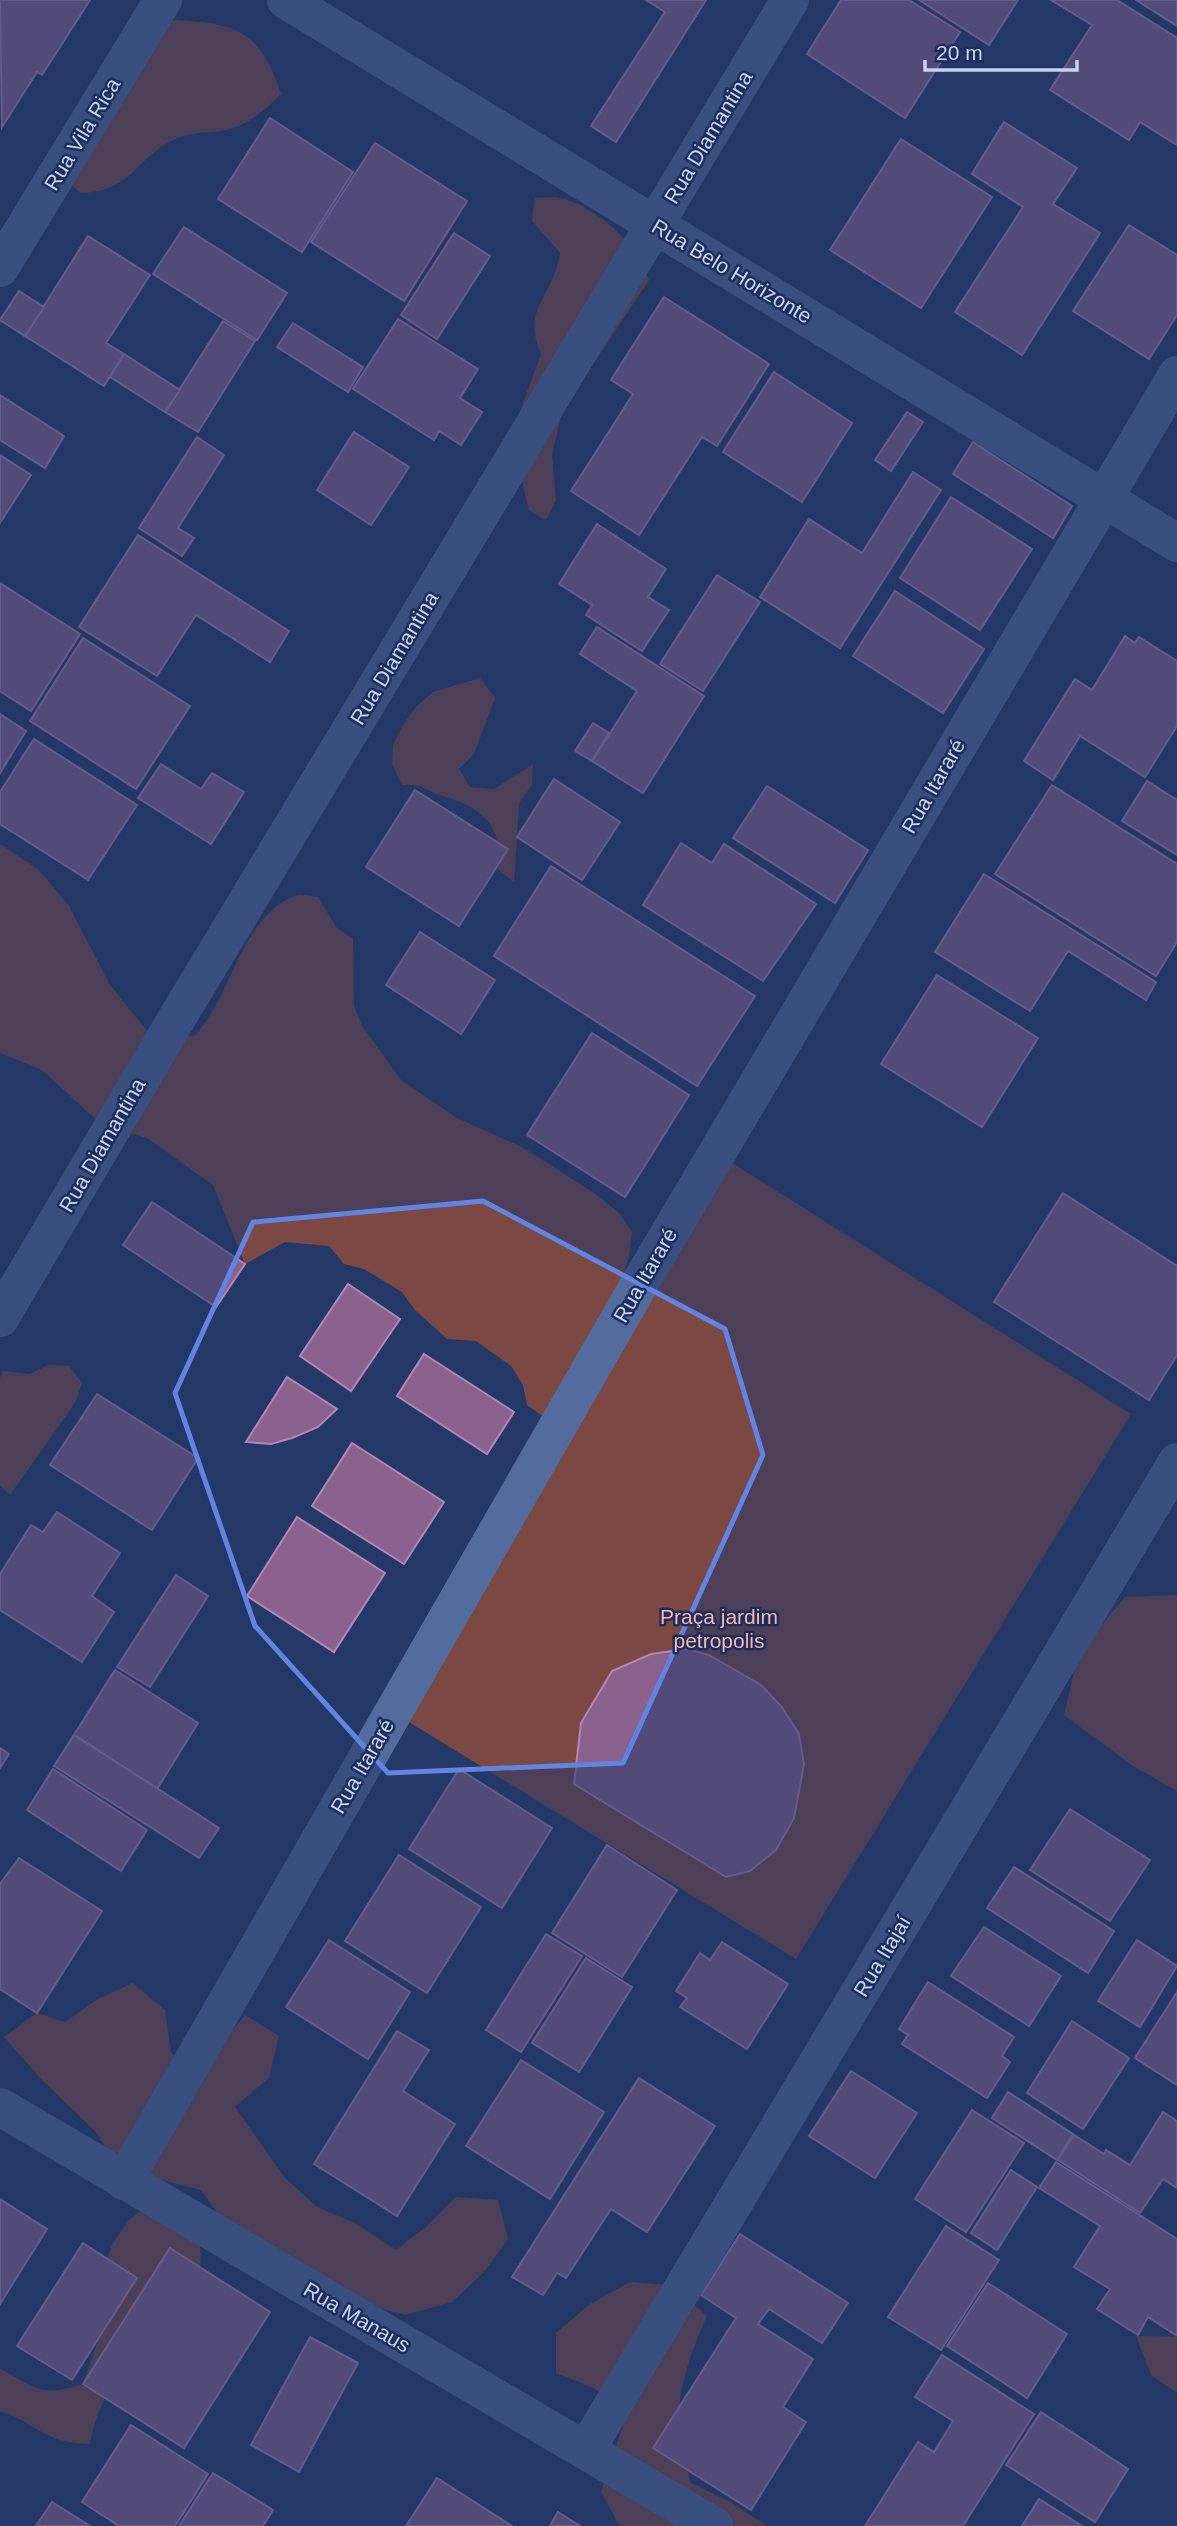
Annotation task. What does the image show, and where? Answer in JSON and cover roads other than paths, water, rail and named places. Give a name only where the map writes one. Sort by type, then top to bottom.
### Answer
[{"type":"street","name":"Rua Vila Rica","points":[[0,268],[163,0]]},
{"type":"street","name":"Rua Belo Horizonte","points":[[286,0],[1177,543]]},
{"type":"street","name":"Rua Diamantina","points":[[0,1318],[177,1018],[790,0]]},
{"type":"street","name":"Rua Itararé","points":[[124,2181],[643,1278],[1177,375]]},
{"type":"street","name":"Rua Itajaí","points":[[586,2450],[1177,1462]]},
{"type":"street","name":"Rua Manaus","points":[[0,2107],[714,2526]]},
{"type":"park label","name":"Praça jardim petropolis","points":[[719,1628]]}]
